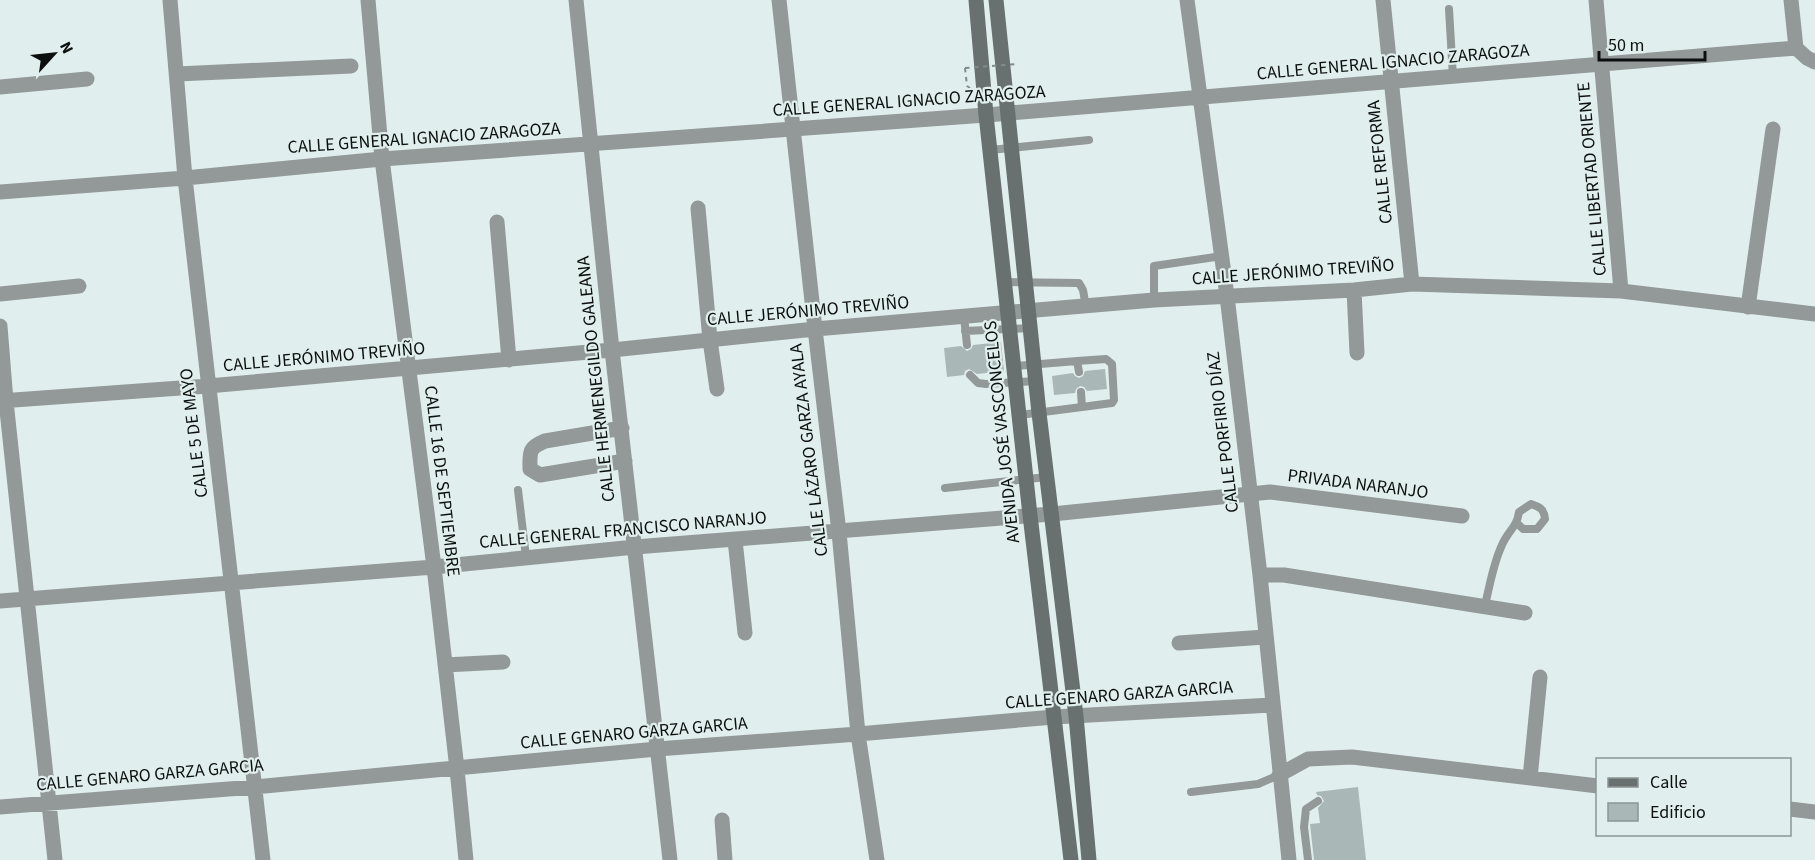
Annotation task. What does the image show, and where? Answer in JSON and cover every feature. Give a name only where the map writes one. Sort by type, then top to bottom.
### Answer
[{"type":"main road","name":"AVENIDA JOSÉ VASCONCELOS","points":[[976,0],[986,115],[1030,515],[1071,860]]},
{"type":"main road","points":[[996,0],[1039,412],[1076,716],[1089,860]]},
{"type":"street","name":"CALLE 5 DE MAYO","points":[[170,0],[184,178],[263,860]]},
{"type":"street","name":"CALLE 16 DE SEPTIEMBRE","points":[[368,0],[382,159],[434,567],[458,769],[466,860]]},
{"type":"street","name":"CALLE HERMENEGILDO GALEANA","points":[[576,0],[612,350],[670,860]]},
{"type":"street","name":"CALLE LÁZARO GARZA AYALA","points":[[779,0],[814,329],[839,532],[858,734],[877,860]]},
{"type":"street","name":"CALLE PORFIRIO DÍAZ","points":[[1187,0],[1227,296],[1260,575],[1288,853]]},
{"type":"street","name":"CALLE REFORMA","points":[[1383,0],[1412,284]]},
{"type":"street","name":"CALLE LIBERTAD ORIENTE","points":[[1596,0],[1621,291]]},
{"type":"street","points":[[1791,0],[1796,48],[1815,62]]},
{"type":"street","name":"CALLE GENERAL IGNACIO ZARAGOZA","points":[[0,192],[184,178],[382,159],[590,146],[1392,83],[1796,48]]},
{"type":"street","points":[[177,74],[351,66]]},
{"type":"street","points":[[0,87],[87,79]]},
{"type":"street","points":[[1748,307],[1773,129]]},
{"type":"street","points":[[698,208],[710,340],[717,389]]},
{"type":"street","points":[[497,222],[509,360]]},
{"type":"street","name":"CALLE JERÓNIMO TREVIÑO","points":[[3,401],[408,369],[814,329],[965,324],[1009,313],[1154,300],[1354,290],[1412,284],[1621,291],[1815,314]]},
{"type":"street","points":[[0,294],[79,286]]},
{"type":"street","points":[[1354,290],[1357,353]]},
{"type":"street","points":[[0,326],[3,401],[55,860]]},
{"type":"street","points":[[622,428],[545,441],[534,445],[530,452],[530,469],[540,475],[626,461]]},
{"type":"street","name":"PRIVADA NARANJO","points":[[1250,495],[1270,492],[1462,516]]},
{"type":"street","name":"CALLE GENERAL FRANCISCO NARANJO","points":[[0,601],[434,567],[635,547],[1052,514],[1250,495]]},
{"type":"street","points":[[735,540],[745,633]]},
{"type":"street","points":[[1260,575],[1284,576],[1485,605],[1525,613]]},
{"type":"street","points":[[1179,643],[1266,637]]},
{"type":"street","points":[[445,665],[503,662]]},
{"type":"street","points":[[1530,778],[1540,676]]},
{"type":"street","name":"CALLE GENARO GARZA GARCIA","points":[[0,807],[458,769],[657,749],[1054,717],[1272,705]]},
{"type":"street","points":[[1280,775],[1308,759],[1352,757],[1596,786]]},
{"type":"street","points":[[1791,809],[1815,812]]},
{"type":"street","points":[[722,820],[725,860]]},
{"type":"lane","points":[[1449,9],[1453,77]]},
{"type":"lane","points":[[990,150],[1089,140]]},
{"type":"lane","points":[[1154,300],[1154,266],[1222,256]]},
{"type":"lane","points":[[1005,282],[1079,283],[1083,290],[1086,307]]},
{"type":"lane","points":[[967,345],[965,324],[1011,329],[1031,328]]},
{"type":"lane","points":[[1015,366],[1106,358],[1112,364],[1114,400],[1112,403],[1020,415]]},
{"type":"lane","points":[[1077,361],[1079,372]]},
{"type":"lane","points":[[970,375],[978,383],[986,384],[1036,381]]},
{"type":"lane","points":[[1081,392],[1082,407]]},
{"type":"lane","points":[[945,488],[1047,477]]},
{"type":"lane","points":[[518,490],[526,557]]},
{"type":"lane","points":[[1485,605],[1496,559],[1505,540],[1518,524]]},
{"type":"lane","points":[[1191,792],[1258,784],[1280,775]]},
{"type":"lane","points":[[1308,860],[1304,827],[1306,808],[1318,801]]},
{"type":"lane","points":[[1288,853],[1306,845]]},
{"type":"path","points":[[966,86],[965,68],[1017,64]]},
{"type":"building","points":[[1001,342],[1004,371],[977,374],[969,369],[964,375],[947,377],[944,348],[961,346],[967,351],[973,345]]},
{"type":"building","points":[[1105,369],[1107,389],[1087,391],[1080,386],[1075,393],[1054,395],[1052,376],[1073,373],[1079,378],[1085,371]]},
{"type":"building","points":[[1358,787],[1366,860],[1314,860],[1310,824],[1320,823],[1318,808],[1324,801],[1316,792]]}]
